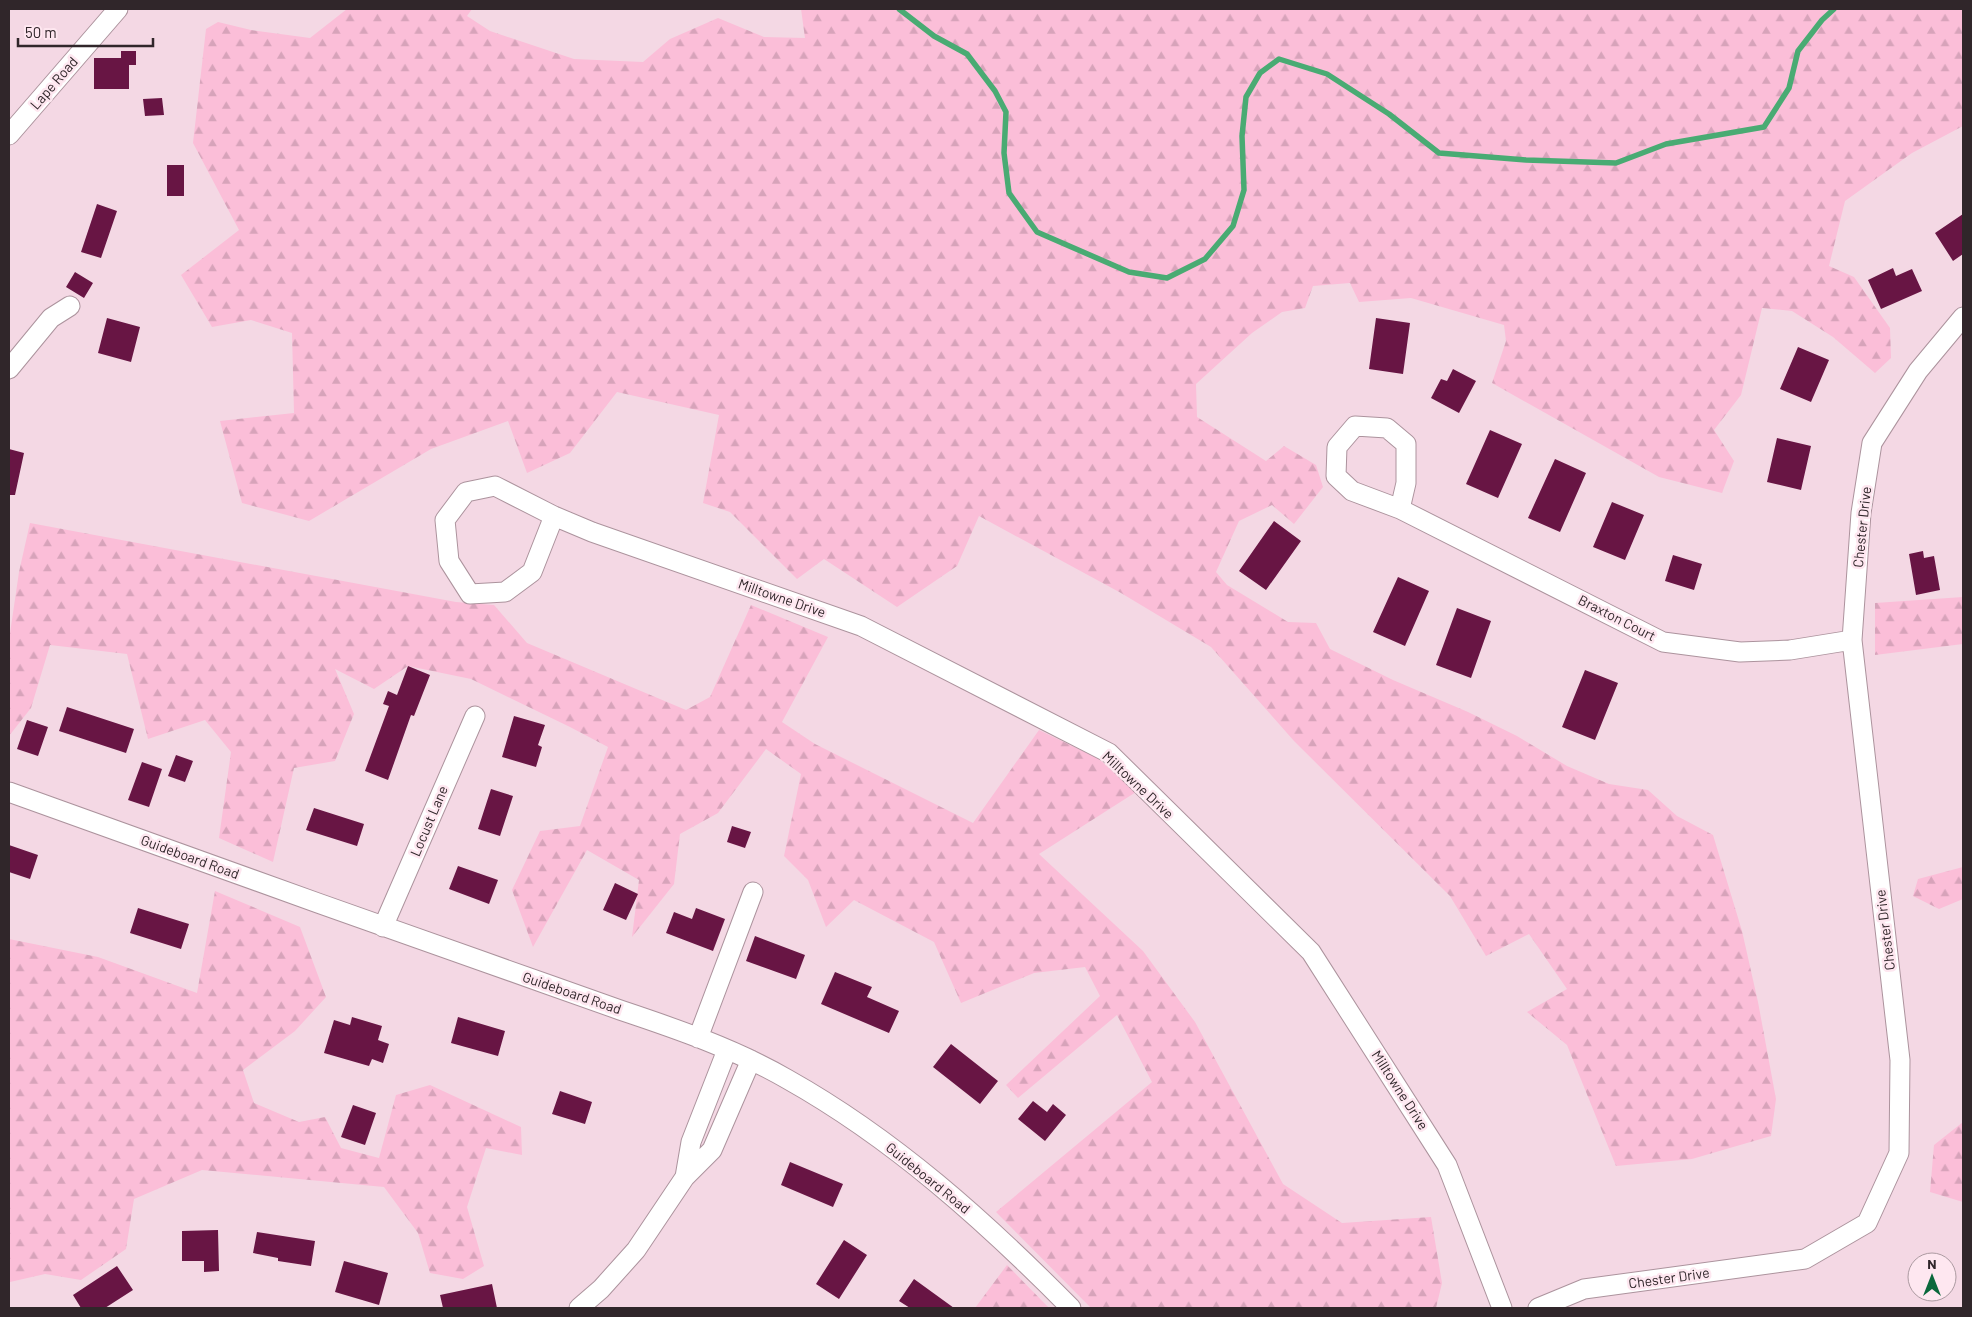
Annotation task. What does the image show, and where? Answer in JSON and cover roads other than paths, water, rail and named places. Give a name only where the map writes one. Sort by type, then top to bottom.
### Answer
[{"type":"street","name":"Lape Road","points":[[9,136],[118,9]]},
{"type":"street","points":[[9,369],[51,318],[70,306]]},
{"type":"street","name":"Chester Drive","points":[[1538,1308],[1584,1289],[1805,1259],[1868,1223],[1899,1153],[1900,1060],[1852,640],[1861,513],[1872,443],[1918,371],[1963,317]]},
{"type":"street","name":"Braxton Court","points":[[1400,508],[1406,483],[1406,444],[1387,428],[1355,426],[1337,447],[1336,476],[1352,491],[1400,508],[1663,642],[1740,652],[1790,650],[1852,640]]},
{"type":"street","name":"Milltowne Drive","points":[[554,516],[532,572],[505,592],[470,594],[449,561],[446,520],[466,492],[495,486],[554,516],[592,532],[861,626],[1109,754],[1311,952],[1447,1164],[1502,1308]]},
{"type":"street","name":"Locust Lane","points":[[384,927],[475,716]]},
{"type":"street","name":"Guideboard Road","points":[[9,792],[384,927],[665,1025],[751,1060],[851,1119],[918,1167],[957,1198],[1071,1308]]},
{"type":"street","points":[[698,1038],[753,892]]},
{"type":"street","points":[[685,1177],[691,1142],[727,1050]]},
{"type":"street","points":[[579,1308],[601,1289],[636,1250],[685,1177],[712,1150],[751,1060]]},
{"type":"waterway","points":[[899,9],[934,36],[967,54],[995,91],[1006,112],[1004,153],[1009,193],[1037,232],[1129,272],[1167,278],[1205,259],[1233,226],[1244,190],[1242,136],[1246,97],[1260,73],[1279,59],[1327,74],[1389,114],[1439,153],[1526,160],[1616,163],[1666,144],[1764,127],[1789,88],[1798,51],[1822,20],[1834,9]]}]
